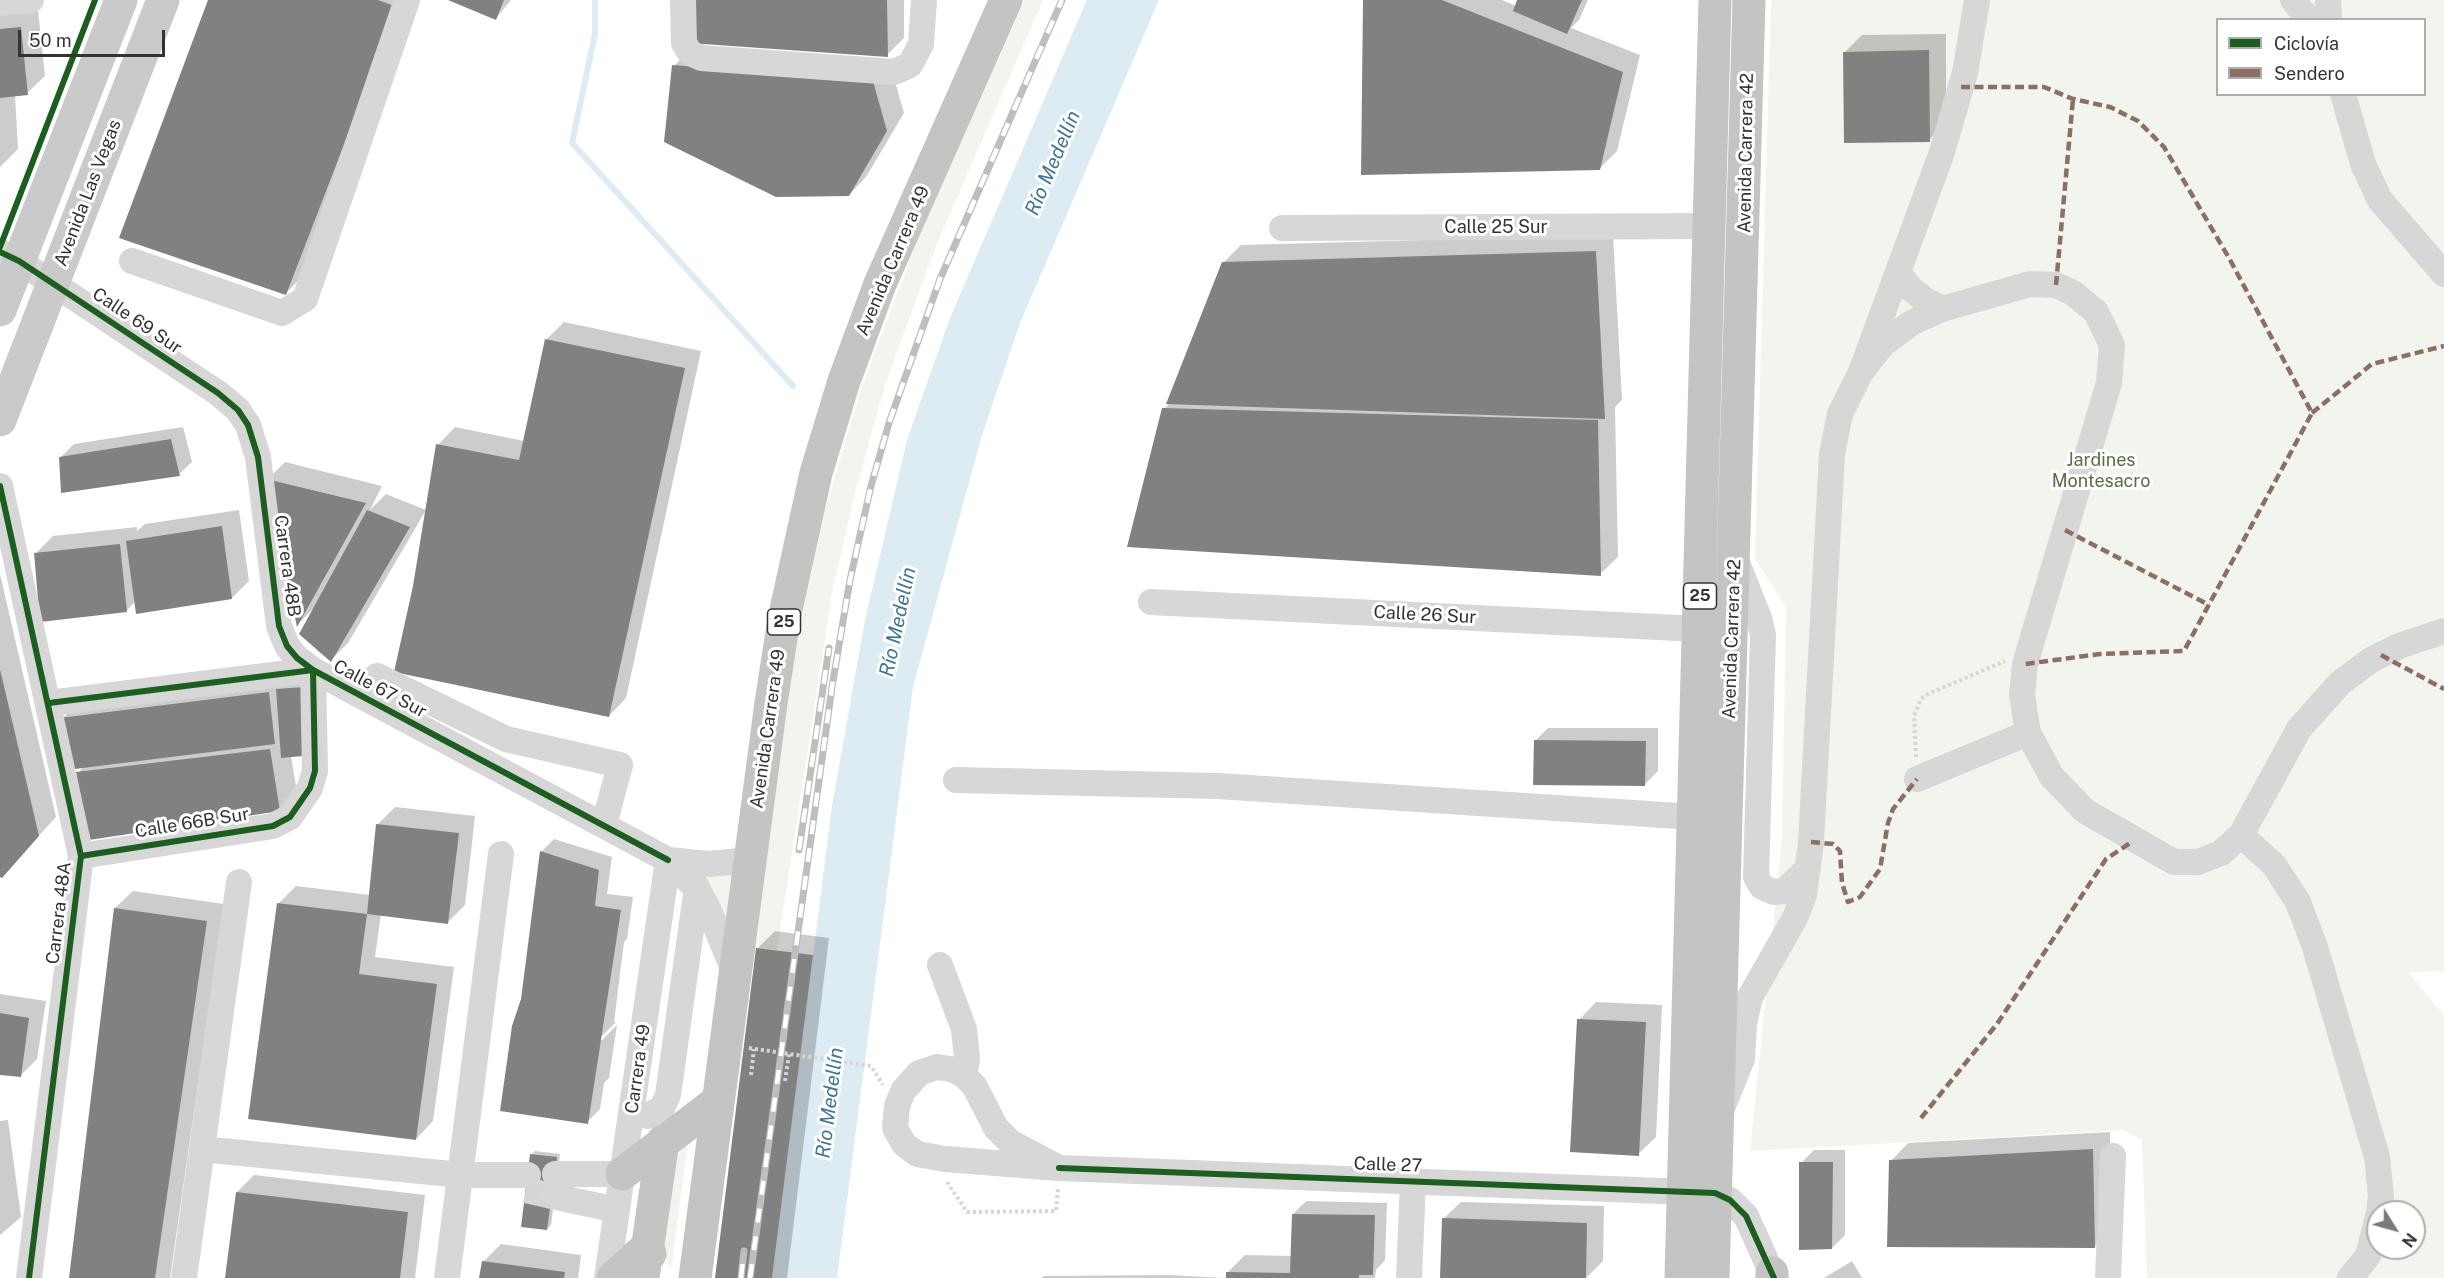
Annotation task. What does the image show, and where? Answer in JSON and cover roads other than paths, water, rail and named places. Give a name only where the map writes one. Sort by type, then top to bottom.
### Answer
[{"type":"highway","name":"Avenida Carrera 49","points":[[695,1278],[784,619],[816,473],[844,381],[880,284],[1006,0]]},
{"type":"highway","name":"Avenida Carrera 42","points":[[1681,1278],[1715,0]]},
{"type":"highway","name":"Avenida Carrera 42","points":[[1713,1278],[1742,317],[1749,0]]},
{"type":"highway","points":[[1705,423],[1742,317]]},
{"type":"highway","points":[[622,1174],[718,1101]]},
{"type":"highway","points":[[643,1278],[663,1141]]},
{"type":"highway","points":[[614,1278],[648,1246]]},
{"type":"highway","points":[[648,1246],[658,1278]]},
{"type":"main road","points":[[0,310],[9,257],[121,0]]},
{"type":"main road","name":"Avenida Las Vegas","points":[[0,420],[163,0]]},
{"type":"street","points":[[0,3],[30,0]]},
{"type":"street","points":[[132,261],[282,314],[305,299],[407,0]]},
{"type":"street","points":[[683,0],[684,43],[690,53],[701,58],[894,72],[910,65],[921,44],[924,0]]},
{"type":"street","points":[[1718,1120],[1742,1059],[1744,1024],[1750,997],[1795,918],[1804,895],[1808,868],[1832,454],[1840,414],[1861,372],[1953,117],[1965,73],[1977,0]]},
{"type":"street","points":[[2293,0],[2307,18]]},
{"type":"street","points":[[2328,0],[2329,18]]},
{"type":"street","points":[[2344,96],[2363,164],[2380,200],[2444,274]]},
{"type":"street","name":"Calle 25 Sur","points":[[1282,228],[1710,226]]},
{"type":"street","name":"Calle 69 Sur","points":[[9,257],[218,393],[238,410],[248,425]]},
{"type":"street","points":[[1898,272],[1910,288],[1942,309]]},
{"type":"street","points":[[1861,372],[1883,344],[1911,323],[1942,309],[2030,284],[2056,285],[2073,293],[2096,312],[2112,345],[2109,383],[2025,664],[2022,694],[2028,733],[2052,777],[2085,812],[2174,862],[2198,862],[2221,853],[2241,835],[2299,729],[2340,683],[2371,660],[2399,646],[2444,631]]},
{"type":"street","name":"Carrera 48B","points":[[248,425],[258,457],[279,626],[287,646],[313,670]]},
{"type":"street","name":"Carrera 48A","points":[[0,486],[81,856],[29,1278]]},
{"type":"street","points":[[1735,558],[1759,618],[1763,635],[1756,877],[1762,887],[1774,892],[1785,891],[1808,868]]},
{"type":"street","name":"Calle 26 Sur","points":[[1151,602],[1699,629]]},
{"type":"street","name":"Calle 67 Sur","points":[[49,703],[313,670],[604,825],[680,861],[715,924],[735,973]]},
{"type":"street","name":"Calle 66B Sur","points":[[81,856],[273,826],[290,817],[300,805],[315,771],[313,670]]},
{"type":"street","points":[[377,676],[506,739],[620,765],[604,825]]},
{"type":"street","points":[[1917,779],[2028,733]]},
{"type":"street","points":[[518,779],[524,743]]},
{"type":"street","points":[[956,780],[1218,786],[1694,817]]},
{"type":"street","points":[[2241,835],[2274,865],[2298,902],[2311,936],[2377,1157],[2380,1200]]},
{"type":"street","points":[[447,1278],[501,854]]},
{"type":"street","points":[[680,861],[750,860]]},
{"type":"street","name":"Carrera 49","points":[[607,1278],[631,1113],[680,861]]},
{"type":"street","points":[[184,1278],[239,882]]},
{"type":"street","points":[[631,1113],[648,1116],[662,1108],[668,1095],[698,890]]},
{"type":"street","points":[[940,964],[964,1029],[967,1059],[964,1075]]},
{"type":"street","name":"Calle 27","points":[[1059,1168],[1010,1142],[996,1128],[975,1087],[964,1075],[951,1069],[937,1067],[919,1073],[903,1091],[897,1106],[895,1128],[904,1144],[917,1154],[945,1159],[1059,1168],[1715,1193]]},
{"type":"street","points":[[202,1149],[527,1182]]},
{"type":"street","points":[[2108,1278],[2113,1156]]},
{"type":"street","points":[[617,1210],[553,1185],[622,1174]]},
{"type":"street","points":[[1408,1278],[1413,1181]]},
{"type":"street","points":[[1715,1193],[1730,1200],[1746,1216],[1773,1276]]},
{"type":"street","points":[[2350,1278],[2366,1258]]},
{"type":"water","name":"Río Medellín","points":[[1087,0],[1159,0],[1020,323],[982,435],[913,687],[837,1278],[772,1278],[832,806],[865,620],[907,440],[950,318]]},
{"type":"waterway","points":[[595,0],[595,34],[572,143],[793,386]]},
{"type":"tunnel","points":[[526,1190],[552,1196]]},
{"type":"railway","points":[[750,1278],[832,687],[850,580],[871,486],[889,423],[940,279],[1062,0]]},
{"type":"railway","points":[[799,850],[829,648]]},
{"type":"railway","points":[[741,1278],[744,1251]]},
{"type":"park label","name":"Jardines Montesacro","points":[[2101,470]]}]
